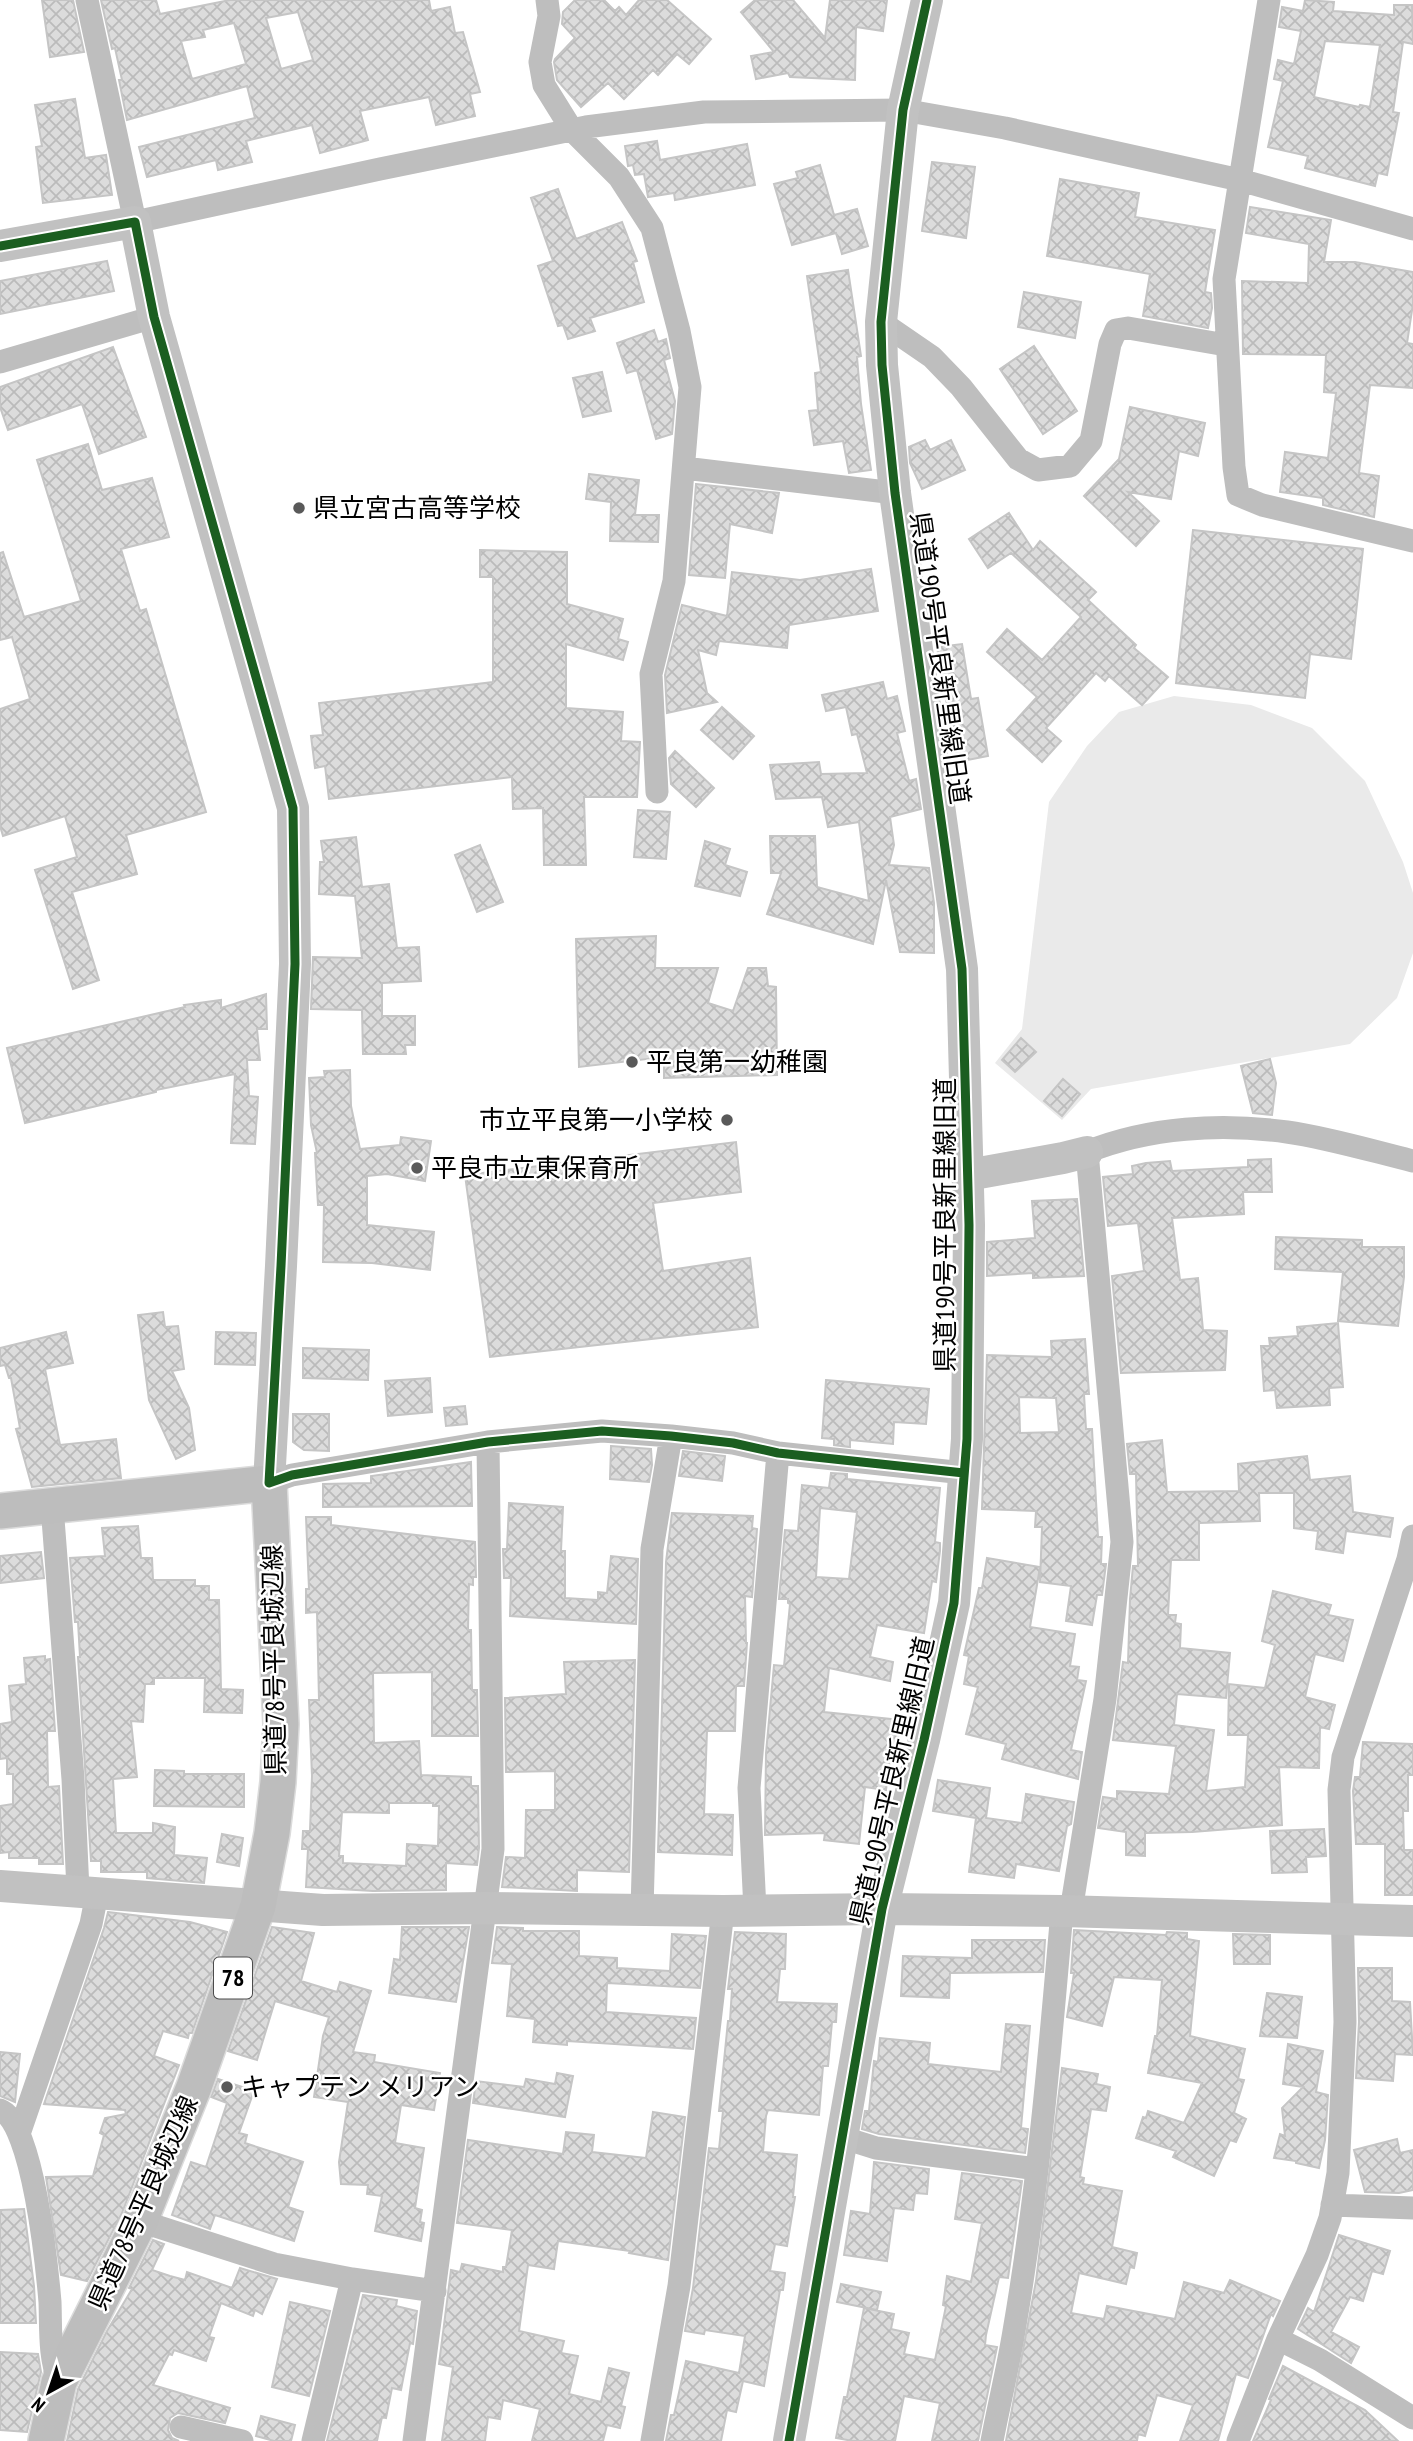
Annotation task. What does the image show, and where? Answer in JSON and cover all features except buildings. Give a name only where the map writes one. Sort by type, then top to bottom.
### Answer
[{"type":"main road","points":[[0,1511],[269,1483]]},
{"type":"main road","name":"県道78号平良城辺線","points":[[46,2441],[59,2382],[140,2221],[194,2087],[258,1906],[274,1820],[281,1724],[269,1483]]},
{"type":"street","points":[[87,0],[154,317],[293,808],[295,964],[269,1483],[292,1475],[488,1442],[601,1431],[733,1443],[778,1453],[964,1473]]},
{"type":"street","points":[[547,0],[549,16],[540,62],[544,85],[572,130],[619,177],[652,228],[679,331],[690,387],[674,580],[651,674],[657,792]]},
{"type":"street","name":"県道190号平良新里線旧道","points":[[789,2441],[882,1909],[924,1740],[954,1603],[967,1425],[968,1175],[962,969],[895,493],[882,365],[881,322],[903,110],[927,0]]},
{"type":"street","points":[[1269,0],[1224,279],[1226,345],[1238,495],[1262,505],[1413,541]]},
{"type":"street","points":[[0,246],[135,222],[572,130],[704,112],[903,110],[1005,128],[1240,180],[1413,229]]},
{"type":"street","points":[[0,362],[154,317]]},
{"type":"street","points":[[881,322],[932,357],[961,387],[1018,459],[1038,470],[1070,466],[1091,441],[1110,344],[1116,330],[1128,328],[1226,345]]},
{"type":"street","points":[[684,468],[895,493]]},
{"type":"street","points":[[968,1175],[1063,1158],[1113,1141],[1170,1130],[1249,1128],[1290,1133],[1413,1161],[1413,1171]]},
{"type":"street","points":[[992,2441],[1014,2333],[1037,2169],[1067,1911],[1105,1699],[1122,1542],[1087,1152]]},
{"type":"street","points":[[642,1910],[652,1549],[671,1436]]},
{"type":"street","points":[[414,2441],[493,1849],[488,1442]]},
{"type":"street","points":[[755,1910],[750,1788],[778,1453]]},
{"type":"street","points":[[20,2131],[91,1924],[73,1779],[52,1506]]},
{"type":"street","points":[[1238,2441],[1330,2218],[1338,2173],[1345,2022],[1339,1800],[1343,1757],[1404,1572],[1413,1535]]},
{"type":"street","points":[[0,1886],[323,1910],[882,1909],[1067,1911],[1413,1921]]},
{"type":"street","points":[[652,2441],[679,2286],[723,1911]]},
{"type":"street","points":[[0,2110],[6,2112],[20,2131],[37,2201],[49,2301],[52,2365],[59,2382]]},
{"type":"street","points":[[844,2138],[876,2148],[1037,2169]]},
{"type":"street","points":[[1332,2205],[1413,2208]]},
{"type":"street","points":[[140,2221],[274,2264],[435,2291]]},
{"type":"street","points":[[313,2441],[352,2279]]},
{"type":"street","points":[[1278,2339],[1320,2360],[1413,2418]]},
{"type":"street","points":[[181,2427],[242,2441]]},
{"type":"shaded area","points":[[1174,696],[1251,705],[1312,728],[1365,781],[1403,862],[1413,893],[1413,953],[1397,998],[1350,1044],[1091,1089],[1062,1120],[995,1063],[1022,1029],[1049,802],[1087,746],[1119,712]]},
{"type":"cycle path","points":[[789,2441],[882,1909],[924,1740],[954,1603],[967,1439],[969,1225],[962,969],[895,493],[882,365],[881,322],[903,110],[927,0]]},
{"type":"cycle path","points":[[0,246],[135,222],[154,317],[293,808],[295,964],[269,1483],[292,1475],[488,1442],[602,1431],[733,1443],[778,1453],[964,1473]]},
{"type":"place","name":"県立宮古高等学校","points":[[299,508]]},
{"type":"place","name":"平良第一幼稚園","points":[[632,1062]]},
{"type":"place","name":"市立平良第一小学校","points":[[727,1120]]},
{"type":"place","name":"平良市立東保育所","points":[[417,1168]]},
{"type":"place","name":"キャプテン メリアン","points":[[227,2087]]}]
